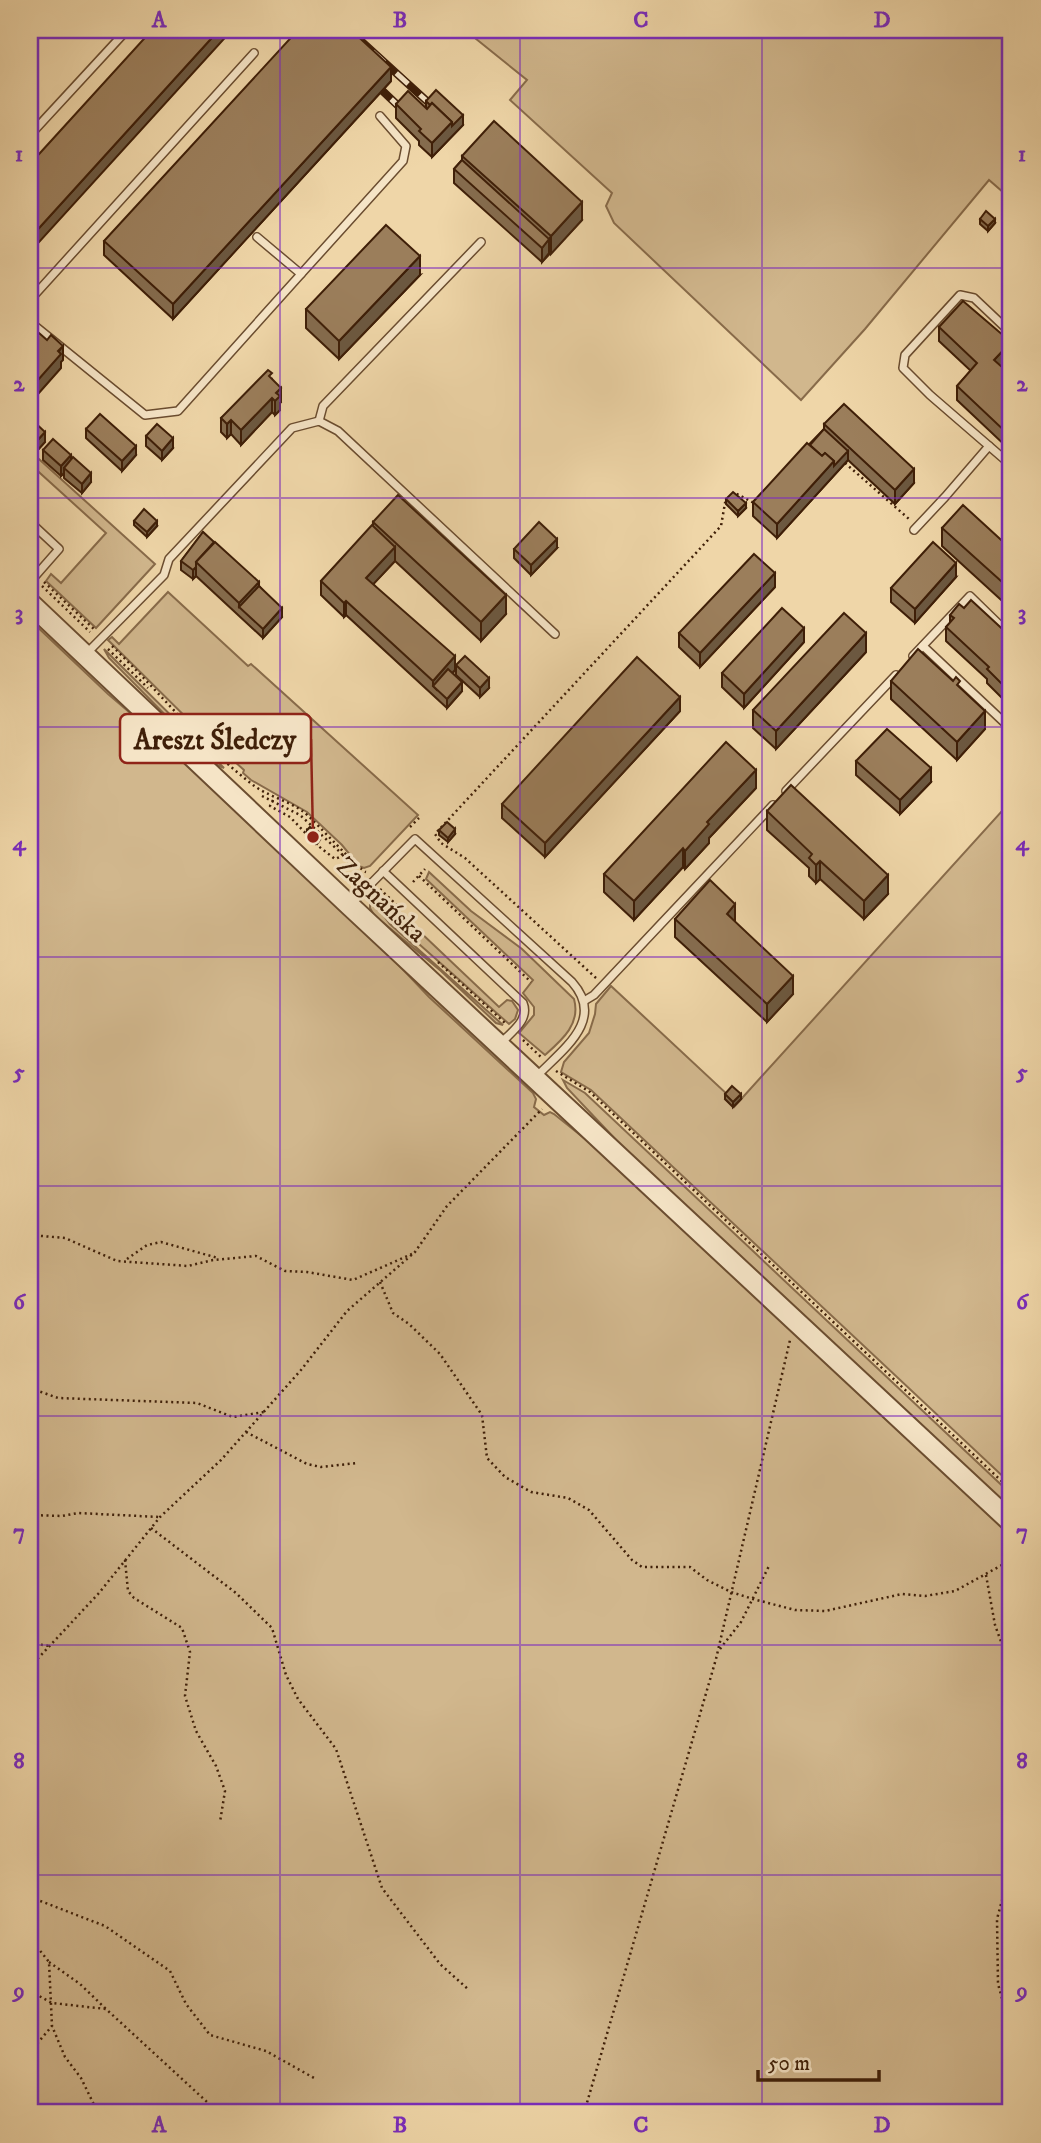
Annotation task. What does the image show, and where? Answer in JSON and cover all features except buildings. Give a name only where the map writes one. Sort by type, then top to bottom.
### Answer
[{"type":"street","name":"Zagnańska","points":[[30,603],[349,905],[509,1039],[536,1077],[1011,1522]]},
{"type":"lane","points":[[30,135],[127,30]]},
{"type":"lane","points":[[30,300],[254,52]]},
{"type":"lane","points":[[30,321],[145,415],[178,411],[403,160],[406,146],[380,116]]},
{"type":"lane","points":[[257,237],[301,274]]},
{"type":"lane","points":[[319,421],[323,406],[481,242]]},
{"type":"lane","points":[[1011,333],[974,298],[960,295],[905,355],[903,368],[930,396],[1011,465]]},
{"type":"lane","points":[[85,655],[164,575],[169,559],[292,428],[319,421],[338,431],[555,634]]},
{"type":"lane","points":[[913,525],[945,497],[989,446]]},
{"type":"lane","points":[[30,522],[59,549],[30,582]]},
{"type":"lane","points":[[584,1001],[603,985],[970,596],[1011,635]]},
{"type":"lane","points":[[923,646],[1008,726],[1011,722]]},
{"type":"lane","points":[[349,905],[415,839],[572,982],[584,1001],[585,1017],[579,1030],[536,1077]]},
{"type":"lane","points":[[383,871],[523,1003],[524,1017],[509,1039]]},
{"type":"path","points":[[845,463],[853,467],[913,525]]},
{"type":"path","points":[[603,985],[465,858],[445,848],[438,841],[436,832],[721,526],[725,503],[730,496],[735,493],[757,505]]},
{"type":"path","points":[[90,632],[43,584],[94,630]]},
{"type":"path","points":[[107,641],[243,776],[273,799]]},
{"type":"path","points":[[105,646],[247,786],[305,813],[361,870],[365,872],[370,869]]},
{"type":"path","points":[[273,799],[270,806],[293,820],[335,859],[344,854]]},
{"type":"path","points":[[403,835],[419,818]]},
{"type":"path","points":[[344,854],[357,876]]},
{"type":"path","points":[[409,887],[425,869]]},
{"type":"path","points":[[419,876],[531,982]]},
{"type":"path","points":[[378,888],[403,911]]},
{"type":"path","points":[[509,1039],[541,1056]]},
{"type":"path","points":[[562,1076],[590,1092],[1011,1490]]},
{"type":"path","points":[[30,1667],[160,1517],[221,1460],[264,1412],[347,1311],[415,1252],[447,1206],[555,1095]]},
{"type":"path","points":[[30,1235],[65,1238],[117,1261],[188,1266],[221,1259],[256,1256],[285,1271],[353,1280],[415,1252]]},
{"type":"path","points":[[125,1260],[147,1245],[161,1241],[221,1259]]},
{"type":"path","points":[[380,1282],[393,1313],[409,1324],[440,1354],[482,1415],[486,1458],[505,1477],[531,1492],[568,1497],[589,1510],[632,1560],[642,1567],[690,1567],[707,1580],[753,1599],[795,1610],[825,1611],[902,1594],[925,1596],[955,1591],[1011,1560]]},
{"type":"path","points":[[584,2113],[718,1652],[795,1320]]},
{"type":"path","points":[[30,1388],[58,1398],[197,1403],[233,1417],[264,1412]]},
{"type":"path","points":[[246,1432],[307,1464],[321,1467],[357,1464]]},
{"type":"path","points":[[30,1515],[62,1517],[78,1513],[160,1517]]},
{"type":"path","points":[[151,1528],[236,1593],[272,1628],[286,1675],[298,1699],[336,1749],[382,1888],[440,1964],[468,1990]]},
{"type":"path","points":[[125,1560],[128,1591],[134,1598],[182,1628],[190,1652],[185,1696],[196,1731],[216,1766],[225,1791],[220,1822]]},
{"type":"path","points":[[718,1652],[741,1622],[769,1566]]},
{"type":"path","points":[[986,1575],[995,1625],[1011,1669]]},
{"type":"path","points":[[30,1643],[50,1646]]},
{"type":"path","points":[[1011,1867],[997,1919],[998,1984],[1011,2030]]},
{"type":"path","points":[[30,1897],[105,1926],[170,1971],[186,2004],[209,2035],[266,2051],[314,2078]]},
{"type":"path","points":[[30,1938],[49,1962],[80,1984],[219,2113]]},
{"type":"path","points":[[49,1962],[52,2026],[65,2057],[81,2078],[98,2113]]},
{"type":"path","points":[[30,1991],[52,2003],[106,2009]]},
{"type":"path","points":[[30,2052],[52,2026]]},
{"type":"shaded area","points":[[465,30],[1011,30],[1011,199],[989,180],[865,329],[801,400],[614,223],[606,206],[612,193],[510,100],[527,80]]},
{"type":"shaded area","points":[[30,451],[155,564],[96,628],[46,581],[51,574],[61,583],[106,533],[30,464]]},
{"type":"shaded area","points":[[168,592],[418,815],[370,866],[359,866],[342,845],[307,812],[251,780],[243,773],[244,770],[234,761],[232,763],[108,640],[112,637],[119,644]]},
{"type":"shaded area","points":[[30,620],[108,694],[170,747],[376,941],[429,997],[533,1093],[536,1099],[534,1107],[544,1115],[550,1112],[554,1114],[620,1167],[1011,1532],[1011,2113],[30,2113]]},
{"type":"shaded area","points":[[104,649],[224,768],[215,764],[197,747],[109,658]]},
{"type":"shaded area","points":[[1011,801],[1011,1484],[591,1090],[561,1072],[564,1062],[589,1033],[596,1004],[611,986],[728,1095],[725,1099],[734,1107]]},
{"type":"shaded area","points":[[429,872],[471,911],[522,949],[574,999],[575,1016],[572,1024],[545,1055],[519,1033],[534,1015],[534,1007],[523,993],[533,980],[426,879]]},
{"type":"shaded area","points":[[370,897],[390,924],[503,1025],[496,1023],[441,971],[374,915],[370,908]]},
{"type":"shaded area","points":[[400,913],[499,1007],[507,1000],[512,1001],[518,1010],[515,1019],[509,1024],[393,921]]},
{"type":"shaded area","points":[[563,1080],[585,1093],[1011,1494],[1011,1512],[636,1161],[567,1088]]},
{"type":"railway","points":[[349,30],[441,114]]},
{"type":"railway","points":[[368,77],[411,118]]},
{"type":"place","name":"Areszt Śledczy","points":[[313,837]]}]
